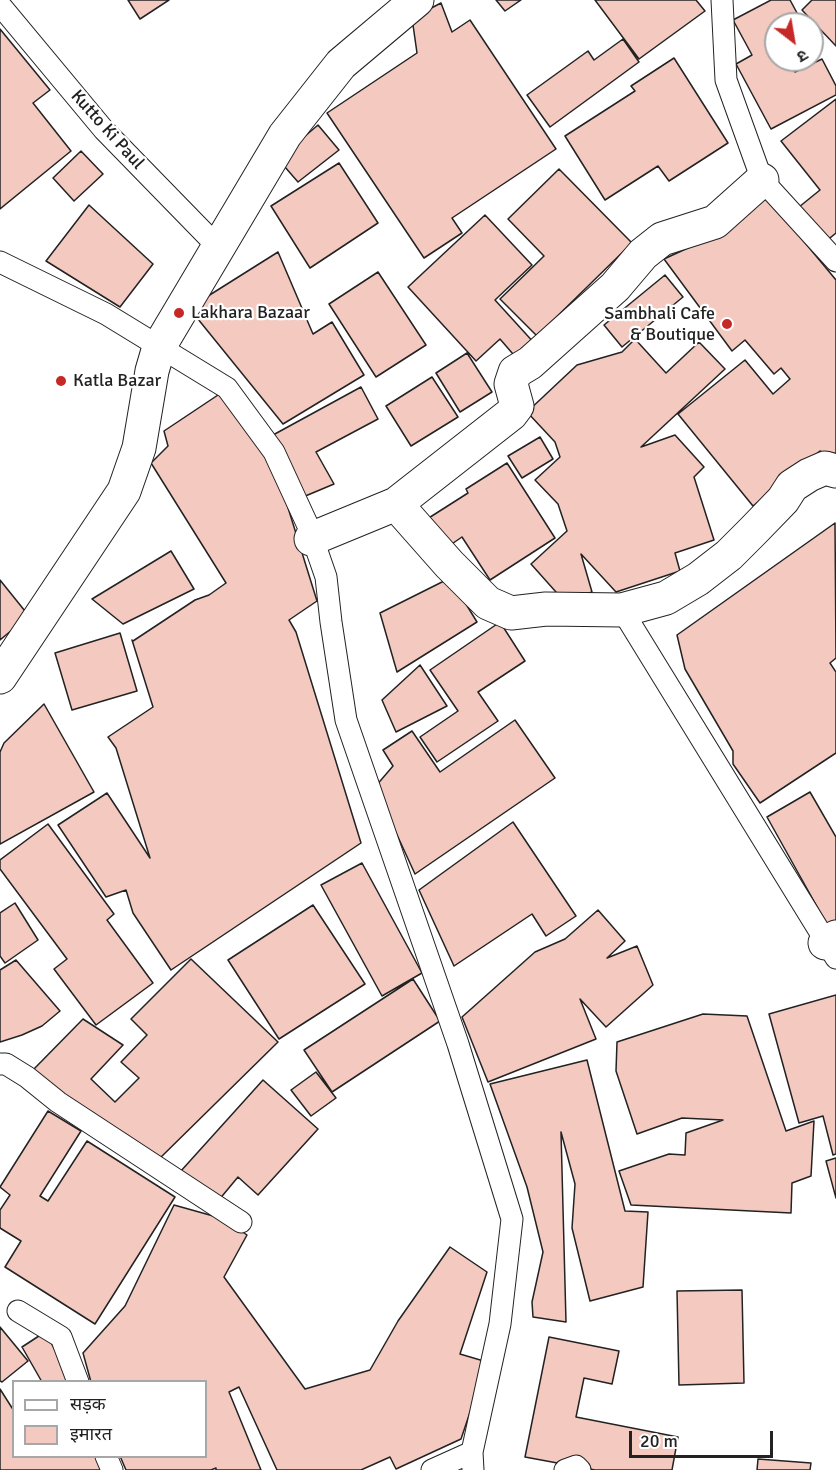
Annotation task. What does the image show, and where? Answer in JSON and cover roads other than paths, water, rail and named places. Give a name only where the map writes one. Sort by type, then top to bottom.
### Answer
[{"type":"street","points":[[0,677],[124,491],[139,448],[152,371],[159,347],[285,135],[341,64],[417,0]]},
{"type":"street","points":[[311,539],[396,504],[515,410],[517,406],[511,384],[515,372],[530,363],[615,287],[643,254],[662,239],[715,222],[762,180]]},
{"type":"street","points":[[396,504],[488,603],[511,614],[546,609],[622,610],[666,598],[698,579],[745,540],[783,500],[792,486],[825,468],[836,471]]},
{"type":"lane","points":[[722,0],[726,80],[762,180],[836,261]]},
{"type":"lane","name":"Kutto Ki Paul","points":[[0,5],[104,130],[219,248]]},
{"type":"lane","points":[[0,262],[106,314],[226,388],[274,452],[309,528],[326,577],[346,720],[462,1055],[512,1219],[500,1324],[472,1461],[432,1470]]},
{"type":"lane","points":[[622,610],[832,946]]},
{"type":"lane","points":[[0,1064],[6,1064],[27,1077],[58,1102],[240,1222]]},
{"type":"lane","points":[[18,1311],[61,1337],[77,1380]]},
{"type":"lane","points":[[565,1470],[576,1466],[580,1470]]},
{"type":"place","name":"Lakhara Bazaar","points":[[179,313]]},
{"type":"place","name":"Sambhali Cafe & Boutique","points":[[727,324]]},
{"type":"place","name":"Katla Bazar","points":[[61,381]]}]
